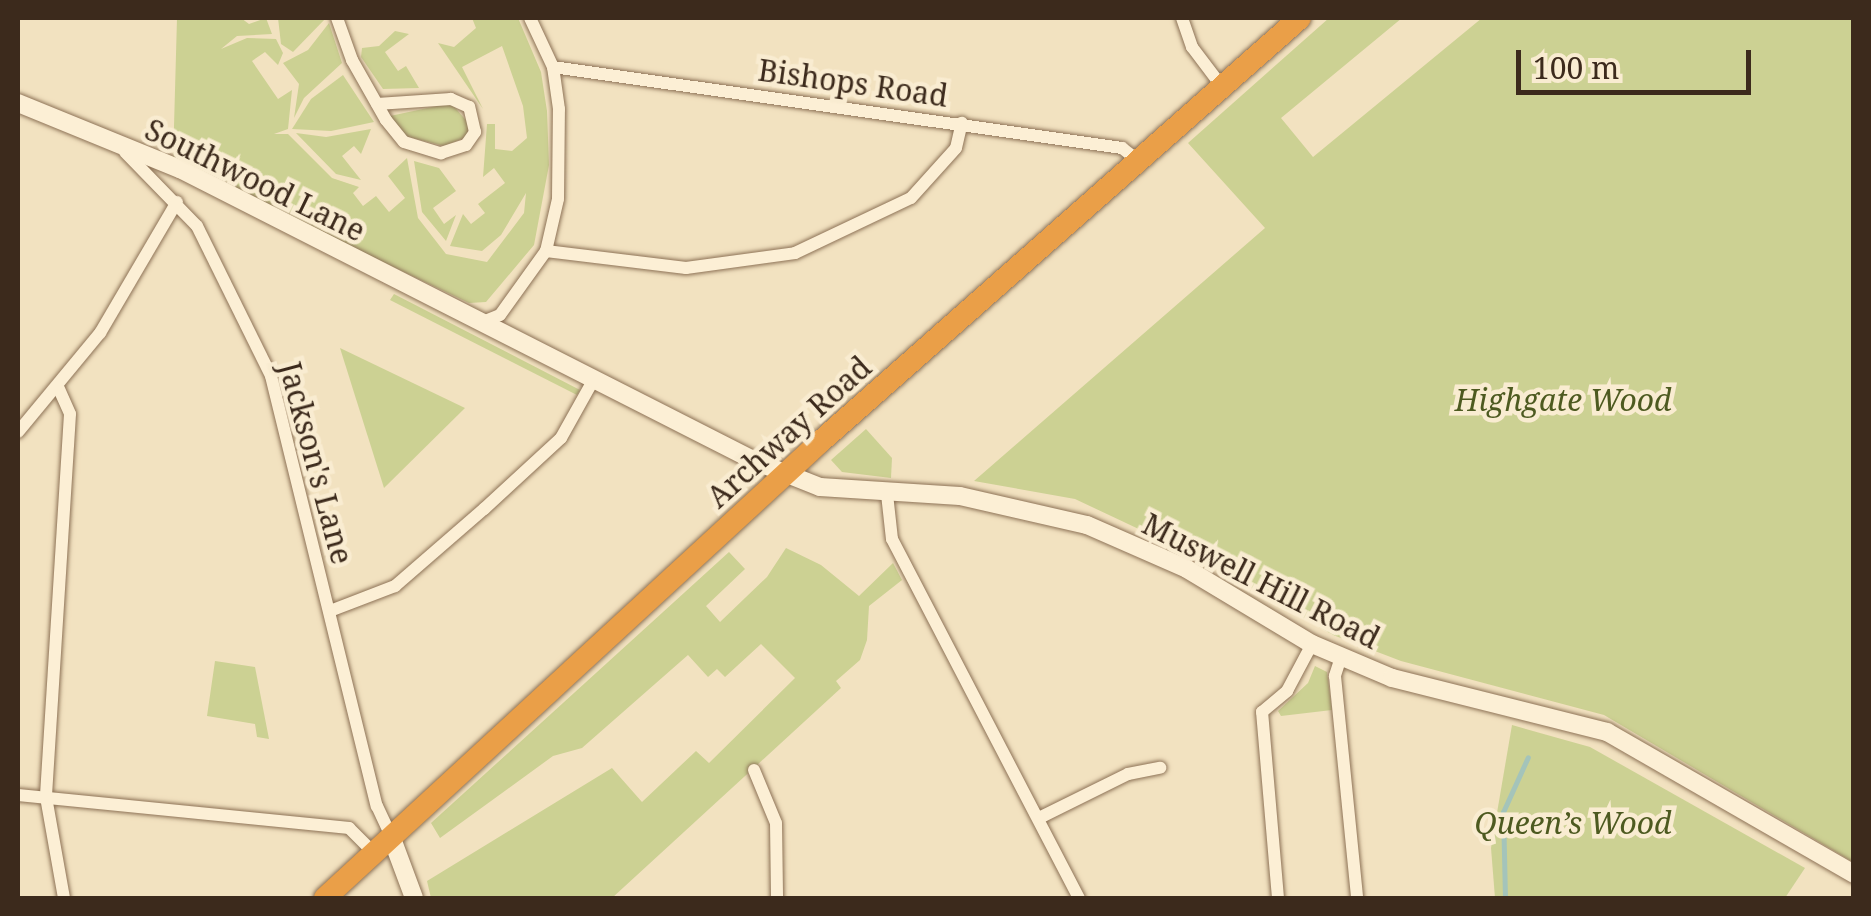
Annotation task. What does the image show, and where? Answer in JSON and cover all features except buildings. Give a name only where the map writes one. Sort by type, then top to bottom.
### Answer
[{"type":"highway","name":"Archway Road","points":[[325,898],[787,474],[1300,18]]},
{"type":"main road","name":"Southwood Lane","points":[[18,103],[169,164],[787,474]]},
{"type":"main road","name":"Muswell Hill Road","points":[[787,474],[820,487],[960,496],[1087,525],[1187,570],[1312,644],[1392,678],[1608,732],[1854,874]]},
{"type":"main road","points":[[382,844],[414,898]]},
{"type":"street","points":[[338,18],[377,104],[404,142],[425,150],[458,149],[475,132],[469,107],[451,99],[377,104]]},
{"type":"street","points":[[485,321],[500,315],[546,251],[560,167],[552,67],[530,18]]},
{"type":"street","points":[[1182,18],[1192,47],[1224,88]]},
{"type":"street","name":"Bishops Road","points":[[552,67],[1122,148],[1141,163]]},
{"type":"street","points":[[546,251],[686,268],[795,253],[848,234],[911,198],[956,148],[962,123]]},
{"type":"street","name":"Jackson's Lane","points":[[114,144],[177,202],[196,226],[271,376],[377,806],[382,844]]},
{"type":"street","points":[[18,432],[59,390],[177,202]]},
{"type":"street","points":[[330,611],[395,586],[484,509],[561,438],[594,379]]},
{"type":"street","points":[[59,390],[70,414],[46,797],[64,898]]},
{"type":"street","points":[[887,494],[892,539],[1080,898]]},
{"type":"street","points":[[1278,898],[1262,712],[1287,691],[1312,644]]},
{"type":"street","points":[[1341,657],[1334,676],[1357,898]]},
{"type":"street","points":[[1039,818],[1128,774],[1160,768]]},
{"type":"street","points":[[754,770],[776,823],[777,898]]},
{"type":"street","points":[[18,795],[348,828],[382,844]]},
{"type":"green space","points":[[177,18],[241,18],[249,24],[266,18],[272,34],[237,36],[221,49],[247,38],[276,39],[283,53],[278,65],[265,52],[252,61],[278,99],[292,90],[288,129],[274,134],[288,134],[332,178],[359,187],[353,193],[363,206],[376,196],[389,212],[405,198],[388,176],[407,158],[418,218],[446,254],[487,262],[524,213],[526,193],[501,235],[482,251],[450,246],[463,214],[471,224],[485,213],[478,204],[505,183],[494,168],[483,177],[487,124],[495,124],[495,149],[512,151],[527,138],[523,106],[502,46],[462,67],[483,109],[438,43],[454,47],[476,28],[472,18],[518,18],[541,72],[547,111],[549,165],[534,245],[486,302],[469,303],[173,162]]},
{"type":"green space","points":[[278,18],[326,18],[293,52],[281,44]]},
{"type":"green space","name":"Highgate Wood","points":[[1329,18],[1402,18],[1281,118],[1313,157],[1482,18],[1853,18],[1853,862],[1604,715],[1401,661],[1333,635],[1196,556],[1075,499],[974,481],[1265,228],[1188,143]]},
{"type":"green space","points":[[329,23],[342,63],[304,98],[294,118],[299,84],[283,63],[308,50]]},
{"type":"green space","points":[[395,31],[409,34],[385,52],[398,71],[406,66],[419,88],[383,89],[361,57],[362,48],[379,46]]},
{"type":"green space","points":[[343,75],[374,122],[331,131],[292,129],[311,99]]},
{"type":"green space","points":[[451,103],[470,125],[466,137],[444,146],[405,136],[390,116]]},
{"type":"green space","points":[[371,129],[361,154],[354,146],[342,156],[361,180],[336,174],[296,133],[326,137]]},
{"type":"green space","points":[[414,161],[439,168],[456,191],[433,208],[444,224],[456,215],[446,241],[422,212]]},
{"type":"green space","points":[[394,294],[580,390],[577,395],[390,300]]},
{"type":"green space","points":[[340,348],[465,408],[384,488]]},
{"type":"green space","points":[[866,429],[892,458],[891,478],[842,472],[831,460]]},
{"type":"green space","points":[[786,548],[821,565],[859,596],[893,563],[902,580],[869,606],[867,640],[860,660],[836,681],[841,688],[612,898],[431,898],[427,881],[612,768],[642,802],[696,751],[709,763],[795,678],[761,644],[725,677],[717,669],[708,677],[688,655],[582,748],[553,756],[440,838],[431,823],[729,552],[745,569],[706,606],[720,622],[767,577]]},
{"type":"green space","points":[[215,661],[255,667],[269,739],[257,737],[255,724],[207,716]]},
{"type":"green space","points":[[1315,666],[1327,672],[1332,710],[1281,716],[1278,711],[1308,683]]},
{"type":"green space","name":"Queen’s Wood","points":[[1512,725],[1590,747],[1805,868],[1785,898],[1495,898],[1491,848]]},
{"type":"waterway","points":[[1505,898],[1503,812],[1528,757]]}]
